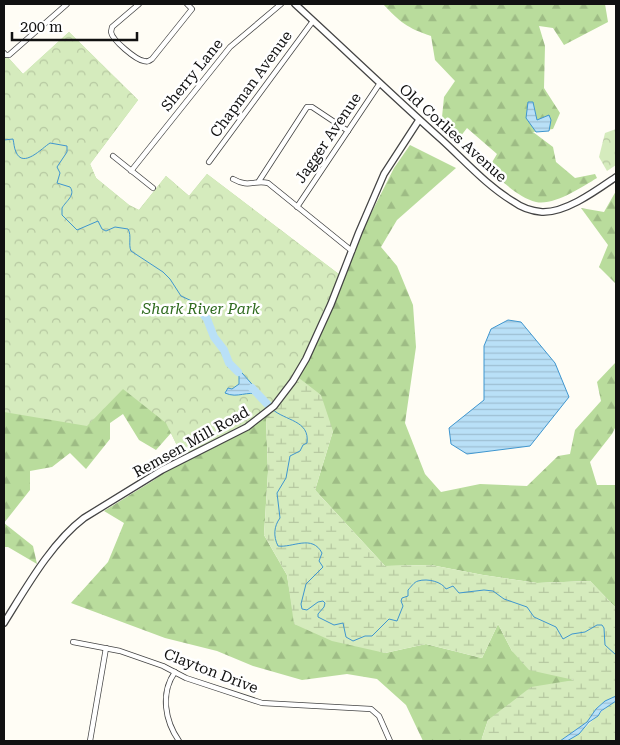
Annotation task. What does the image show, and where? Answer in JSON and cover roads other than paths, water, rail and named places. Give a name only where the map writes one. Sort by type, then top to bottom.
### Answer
[{"type":"street","points":[[6,54],[67,4]]},
{"type":"street","points":[[138,4],[112,27],[111,32],[114,40],[136,57],[147,62],[152,59],[197,4]]},
{"type":"street","points":[[187,4],[192,9]]},
{"type":"street","name":"Sherry Lane","points":[[131,170],[230,47],[281,4]]},
{"type":"street","name":"Old Corlies Avenue","points":[[295,4],[419,120],[502,194],[514,202],[532,210],[546,212],[558,210],[577,201],[616,177]]},
{"type":"street","name":"Chapman Avenue","points":[[209,162],[313,21]]},
{"type":"street","name":"Jagger Avenue","points":[[297,207],[380,83]]},
{"type":"street","points":[[259,181],[307,108],[312,107],[348,131]]},
{"type":"street","name":"Remsen Mill Road","points":[[4,623],[55,547],[78,522],[169,466],[248,427],[274,406],[293,381],[306,359],[332,304],[384,174],[419,120]]},
{"type":"street","points":[[113,156],[154,188]]},
{"type":"street","points":[[233,179],[244,184],[259,181],[268,183],[352,251]]},
{"type":"street","name":"Clayton Drive","points":[[73,642],[140,657],[232,694],[262,703],[372,710],[378,716],[390,741]]},
{"type":"street","points":[[90,741],[106,648]]},
{"type":"street","points":[[175,672],[168,688],[166,710],[170,724],[179,741]]},
{"type":"water","points":[[528,102],[533,102],[537,120],[549,115],[551,120],[549,131],[536,132],[526,118]]},
{"type":"water","points":[[508,320],[521,322],[555,363],[569,397],[530,446],[467,454],[451,444],[449,428],[484,400],[484,346],[491,329]]},
{"type":"water","points":[[234,364],[259,392],[259,395],[250,393],[230,395],[225,393],[228,388],[232,389],[239,384],[239,376],[231,366]]},
{"type":"water","points":[[616,696],[616,701],[601,711],[579,734],[567,741],[560,741],[587,722],[596,709],[605,701]]},
{"type":"waterway","points":[[4,140],[13,139],[16,152],[19,157],[23,158],[33,156],[50,143],[67,146],[67,152],[57,167],[60,173],[57,183],[70,187],[72,190],[70,198],[62,208],[62,215],[77,230],[98,221],[102,229],[106,231],[115,227],[128,229],[131,251],[163,272],[181,296],[194,302],[206,317],[231,366]]},
{"type":"waterway","points":[[198,307],[207,319],[214,337],[224,350],[229,363],[238,372]]},
{"type":"waterway","points":[[252,388],[270,407]]},
{"type":"waterway","points":[[272,409],[301,425],[307,435],[307,443],[303,445],[300,451],[290,456],[286,478],[277,493],[280,518],[276,524],[275,531],[275,539],[278,546],[308,543],[318,547],[322,553],[319,561],[323,567],[306,584],[301,604],[302,609],[307,610],[318,602],[323,601],[325,603],[324,607],[318,614],[318,617],[334,625],[343,623],[346,637],[353,641],[365,636],[372,636],[389,619],[397,621],[403,606],[402,598],[408,596],[408,590],[414,583],[430,580],[441,584],[446,589],[453,586],[459,593],[484,590],[493,591],[504,599],[527,607],[534,617],[556,627],[563,639],[572,634],[585,632],[597,625],[602,625],[604,628],[605,645],[616,655]]},
{"type":"park label","name":"Shark River Park","points":[[201,309]]}]
